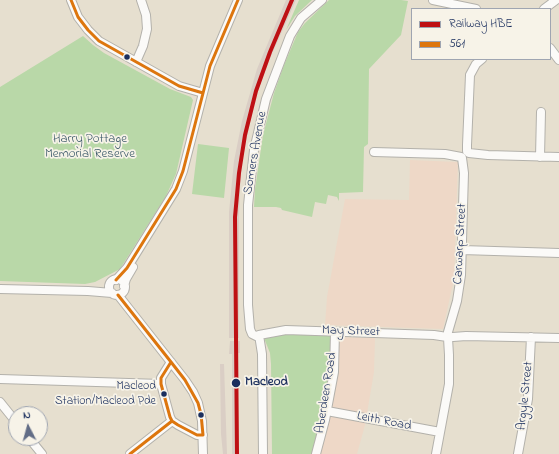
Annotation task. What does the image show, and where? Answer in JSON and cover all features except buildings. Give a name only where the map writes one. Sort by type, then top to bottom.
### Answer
[{"type":"street","points":[[71,0],[78,17],[93,36],[108,47],[179,86],[203,93]]},
{"type":"street","points":[[136,62],[143,46],[147,29],[146,15],[141,0]]},
{"type":"street","points":[[88,291],[103,288],[113,282],[127,268],[176,189],[183,172],[210,66],[238,0]]},
{"type":"street","name":"Somers Avenue","points":[[259,336],[253,330],[249,322],[248,205],[252,162],[260,121],[271,84],[290,36],[301,18],[322,0]]},
{"type":"street","points":[[433,0],[472,8]]},
{"type":"street","points":[[545,8],[556,0]]},
{"type":"street","points":[[551,49],[559,60]]},
{"type":"street","points":[[471,67],[475,60]]},
{"type":"street","points":[[471,67],[481,60]]},
{"type":"street","name":"Carwarp Street","points":[[436,454],[448,392],[450,335],[460,283],[464,173],[471,67]]},
{"type":"street","points":[[540,112],[540,157]]},
{"type":"street","points":[[120,291],[129,273],[180,190],[187,171],[194,143],[198,114]]},
{"type":"street","points":[[374,152],[559,158]]},
{"type":"street","points":[[462,250],[559,253]]},
{"type":"street","points":[[120,291],[109,289],[113,282],[120,280],[120,291],[137,319],[190,388],[198,403],[202,421],[203,454]]},
{"type":"street","points":[[2,288],[120,291]]},
{"type":"street","name":"May Street","points":[[259,336],[286,330],[559,338]]},
{"type":"street","name":"Aberdeen Road","points":[[316,454],[327,411],[334,372],[335,332]]},
{"type":"street","points":[[259,336],[256,345],[262,361],[263,454]]},
{"type":"street","name":"Argyle Street","points":[[518,454],[529,393],[531,337]]},
{"type":"street","points":[[171,362],[161,378],[160,384],[172,421],[178,426],[203,436]]},
{"type":"street","points":[[0,379],[160,384]]},
{"type":"street","points":[[0,402],[8,412]]},
{"type":"street","name":"Leith Road","points":[[327,411],[440,432]]},
{"type":"street","points":[[130,454],[172,421]]},
{"type":"street","points":[[36,446],[42,454]]},
{"type":"shaded area","points":[[286,0],[296,0],[267,65],[255,99],[241,165],[239,215],[239,338],[229,338],[229,212],[234,161],[242,121],[257,69]]},
{"type":"shaded area","points":[[410,160],[458,162],[454,279],[443,329],[325,325],[327,297],[345,199],[409,200]]},
{"type":"shaded area","points":[[332,337],[375,338],[374,372],[365,425],[357,454],[312,454],[330,369]]},
{"type":"shaded area","points":[[230,341],[240,341],[240,353],[237,353],[238,454],[232,454],[232,354],[229,354]]},
{"type":"shaded area","points":[[220,364],[224,364],[227,454],[223,454],[221,434]]},
{"type":"green space","points":[[299,0],[312,0],[295,16],[286,30]]},
{"type":"green space","points":[[329,0],[408,1],[401,35],[369,69],[368,144],[364,147],[363,192],[339,193],[339,201],[337,197],[328,195],[326,204],[315,202],[312,217],[282,210],[281,208],[276,207],[254,207],[255,189],[263,135],[274,93],[284,65],[298,32],[305,23]]},
{"type":"green space","name":"Harry Pottage Memorial Reserve","points":[[83,36],[104,53],[170,89],[191,97],[193,100],[176,174],[166,196],[120,269],[95,282],[85,284],[0,281],[0,87]]},
{"type":"green space","points":[[198,144],[229,148],[224,198],[192,194]]},
{"type":"green space","points":[[276,334],[330,335],[332,337],[330,369],[312,454],[272,454],[271,364],[270,353],[264,338]]},
{"type":"rail line","name":"HBE","points":[[237,454],[235,217],[239,173],[245,135],[256,91],[270,52],[292,0]]},
{"type":"transit line","name":"561","points":[[71,0],[78,17],[99,41],[179,86],[203,93]]},
{"type":"transit line","name":"561","points":[[116,280],[127,268],[176,189],[183,171],[210,66],[238,0]]},
{"type":"transit line","name":"561","points":[[118,295],[171,362]]},
{"type":"transit line","name":"561","points":[[171,362],[185,380],[198,403],[201,414],[203,435],[197,435],[178,425],[172,421],[170,417],[161,384],[161,378],[171,362]]},
{"type":"transit line","name":"561","points":[[130,454],[172,421]]},
{"type":"place","name":"Macleod","points":[[236,383]]},
{"type":"place","name":"Macleod Station/Macleod Pde","points":[[164,394]]}]
